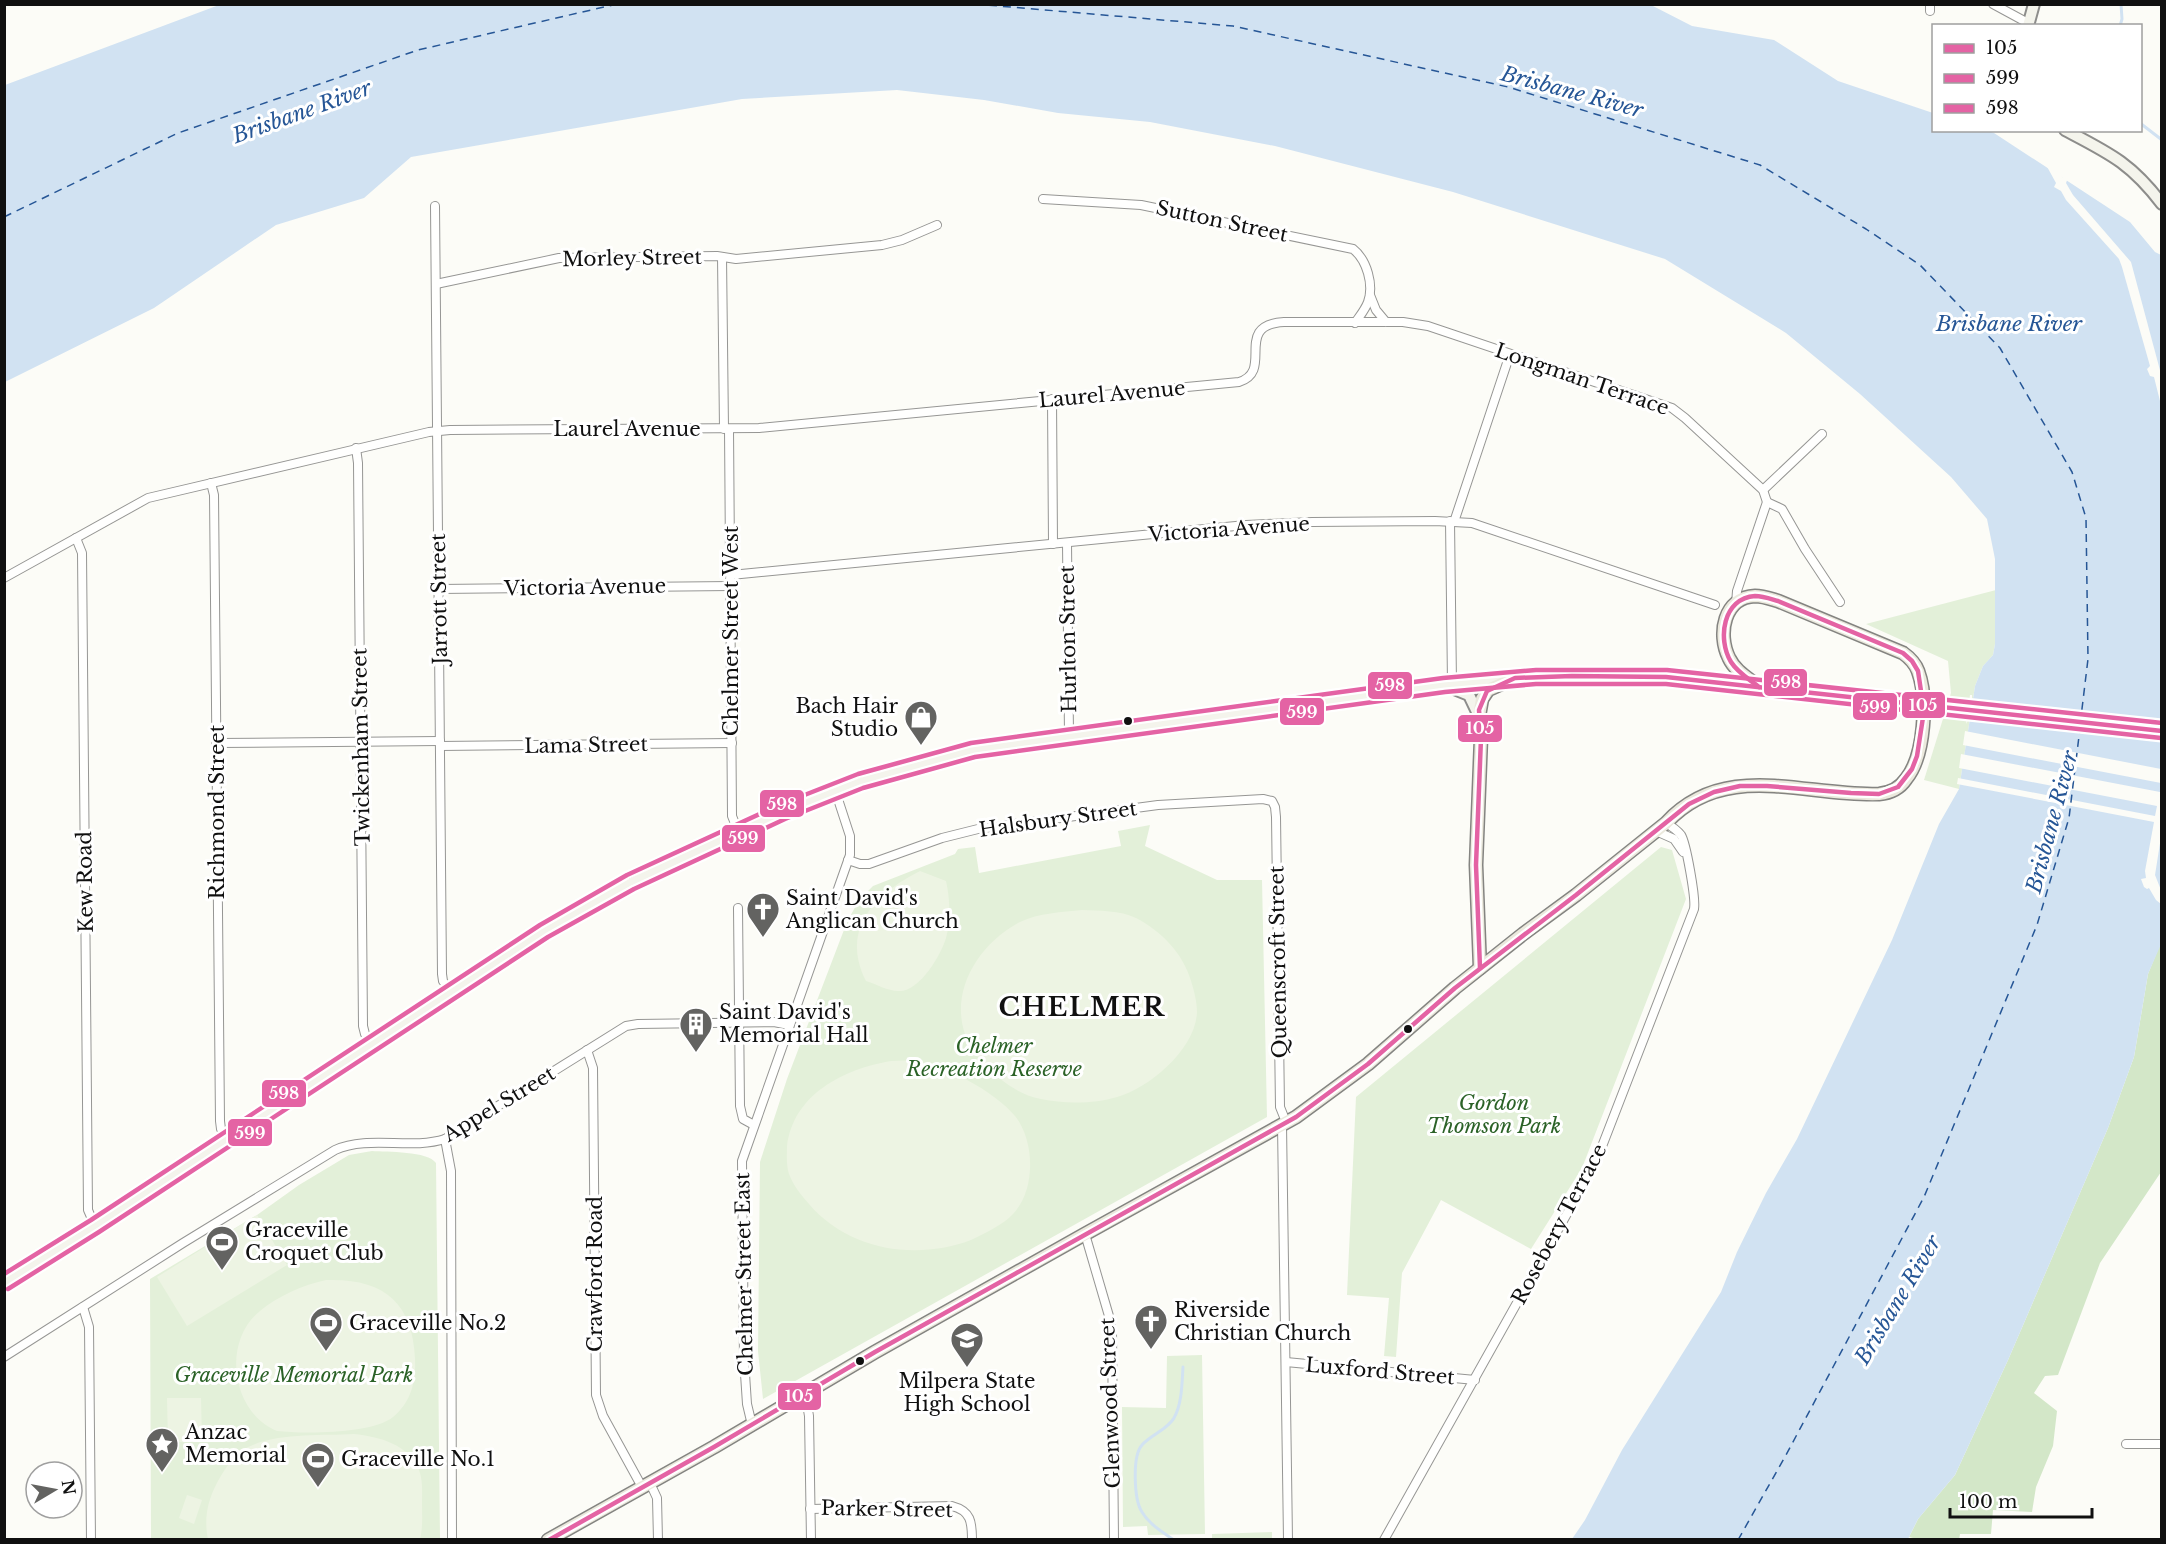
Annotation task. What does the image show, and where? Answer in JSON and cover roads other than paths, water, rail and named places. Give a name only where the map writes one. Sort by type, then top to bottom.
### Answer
[{"type":"main road","points":[[2028,24],[2034,4]]},
{"type":"main road","points":[[2069,132],[2112,155],[2129,167],[2162,204]]},
{"type":"main road","points":[[548,1539],[1085,1234],[1284,1124],[1312,1106],[1355,1075],[1480,968],[1692,801],[1713,792],[1737,786],[1770,785],[1867,795],[1882,794],[1902,784],[1909,776],[1916,761],[1920,741],[1923,703],[1918,670],[1907,656],[1766,597],[1752,596],[1728,611],[1724,622],[1724,637],[1726,649],[1736,668],[1759,687]]},
{"type":"main road","points":[[4,1283],[227,1140],[450,991],[590,904],[738,831],[835,790],[973,750],[1448,684],[1572,676],[1666,677],[2162,731]]},
{"type":"main road","points":[[1480,968],[1476,865],[1481,738],[1479,716],[1481,702],[1486,693],[1492,687],[1515,678]]},
{"type":"main road","points":[[1448,684],[1469,695],[1479,716]]},
{"type":"street","points":[[1993,4],[2028,24]]},
{"type":"street","name":"Sutton Street","points":[[1043,199],[1141,205],[1347,247],[1355,250],[1365,265],[1369,274],[1369,291],[1376,310],[1386,322]]},
{"type":"street","name":"Jarrott Street","points":[[435,206],[442,974],[443,981],[450,991]]},
{"type":"street","points":[[722,256],[736,259],[882,245],[902,240],[937,225]]},
{"type":"street","name":"Morley Street","points":[[436,284],[559,258],[722,256]]},
{"type":"street","name":"Chelmer Street West","points":[[722,256],[731,575],[732,819],[738,831]]},
{"type":"street","points":[[1355,323],[1367,304],[1369,291]]},
{"type":"street","name":"Longman Terrace","points":[[1256,353],[1258,334],[1269,324],[1284,322],[1418,324],[1672,408],[1763,490],[1767,502]]},
{"type":"street","name":"Laurel Avenue","points":[[4,578],[148,498],[356,448],[438,431],[759,428],[1239,382],[1252,374],[1256,365],[1256,353]]},
{"type":"street","points":[[1448,684],[1452,522],[1510,354]]},
{"type":"street","name":"Hurlton Street","points":[[1052,399],[1053,544]]},
{"type":"street","points":[[1763,490],[1822,434]]},
{"type":"street","name":"Twickenham Street","points":[[356,448],[358,463],[363,1026],[370,1044]]},
{"type":"street","name":"Richmond Street","points":[[211,483],[214,495],[220,1121],[221,1129],[227,1140]]},
{"type":"street","points":[[1736,604],[1737,591],[1767,502],[1782,509],[1840,602]]},
{"type":"street","name":"Victoria Avenue","points":[[731,575],[1267,524],[1452,522],[1472,524],[1716,605]]},
{"type":"street","name":"Kew Road","points":[[76,538],[82,553],[88,1210],[95,1226]]},
{"type":"street","name":"Hurlton Street","points":[[1067,543],[1069,735]]},
{"type":"street","name":"Victoria Avenue","points":[[439,589],[731,586]]},
{"type":"street","name":"Lama Street","points":[[216,743],[732,743]]},
{"type":"street","name":"Chelmer Street East","points":[[752,1425],[746,1393],[742,1169],[744,1153],[848,860],[851,840],[835,790]]},
{"type":"street","name":"Halsbury Street","points":[[848,860],[869,864],[942,838],[988,828],[1158,805],[1263,799],[1272,801]]},
{"type":"street","name":"Queenscroft Street","points":[[1272,801],[1276,817],[1280,1107],[1284,1124],[1288,1539]]},
{"type":"street","points":[[1661,827],[1676,840],[1686,855]]},
{"type":"street","name":"Rosebery Terrace","points":[[1384,1539],[1587,1178],[1601,1149],[1693,914],[1695,894],[1681,835],[1661,827]]},
{"type":"street","points":[[738,908],[741,1113],[744,1120],[754,1125]]},
{"type":"street","name":"Appel Street","points":[[4,1357],[335,1150],[358,1144],[427,1142],[445,1139],[620,1029],[632,1024],[780,1022],[789,1025]]},
{"type":"street","name":"Crawford Road","points":[[587,1050],[593,1068],[596,1395],[603,1416],[646,1485],[657,1498],[658,1539]]},
{"type":"street","points":[[445,1139],[451,1171],[452,1539]]},
{"type":"street","name":"Glenwood Street","points":[[1085,1234],[1112,1332],[1114,1539]]},
{"type":"street","points":[[83,1307],[89,1327],[91,1539]]},
{"type":"street","name":"Luxford Street","points":[[1286,1362],[1475,1380]]},
{"type":"street","points":[[800,1396],[808,1412],[811,1539]]},
{"type":"street","points":[[2126,1444],[2162,1444]]},
{"type":"street","name":"Parker Street","points":[[810,1509],[947,1506],[964,1511],[971,1522],[972,1539]]},
{"type":"water","name":"Brisbane River","points":[[219,5],[1651,5],[1692,26],[1774,40],[1838,81],[1932,113],[1932,132],[1994,133],[2130,222],[2155,252],[2161,255],[2162,942],[2148,974],[2134,1057],[2108,1128],[2008,1360],[1955,1475],[1918,1519],[1908,1539],[1572,1539],[1585,1520],[1622,1450],[1721,1292],[1737,1252],[1766,1193],[1797,1139],[1892,940],[1939,824],[1959,789],[1975,686],[1983,666],[1993,655],[1995,644],[1995,559],[1987,519],[1951,477],[1860,394],[1786,333],[1665,259],[1453,192],[1275,146],[1150,122],[1058,113],[984,100],[897,90],[742,99],[411,157],[364,198],[276,225],[154,308],[5,382],[5,85]]},
{"type":"waterway","points":[[2121,4],[2121,24]]},
{"type":"waterway","points":[[2142,125],[2162,140]]},
{"type":"waterway","points":[[1174,1540],[1160,1531],[1142,1512],[1137,1498],[1135,1468],[1142,1445],[1168,1425],[1177,1412],[1183,1367]]},
{"type":"place","name":"Bach Hair Studio","points":[[921,746]]},
{"type":"place","name":"Saint David's Anglican Church","points":[[763,938]]},
{"type":"place","name":"Saint David's Memorial Hall","points":[[696,1053]]},
{"type":"place","name":"Graceville Croquet Club","points":[[222,1271]]},
{"type":"place","name":"Riverside Christian Church","points":[[1151,1350]]},
{"type":"place","name":"Graceville No.2","points":[[326,1352]]},
{"type":"place","name":"Milpera State High School","points":[[967,1368]]},
{"type":"place","name":"Anzac Memorial","points":[[162,1473]]},
{"type":"place","name":"Graceville No.1","points":[[318,1488]]},
{"type":"district","name":"CHELMER","points":[[1082,1007]]},
{"type":"park label","name":"Chelmer Recreation Reserve","points":[[994,1058]]},
{"type":"park label","name":"Gordon Thomson Park","points":[[1494,1114]]},
{"type":"park label","name":"Graceville Memorial Park","points":[[294,1375]]}]
